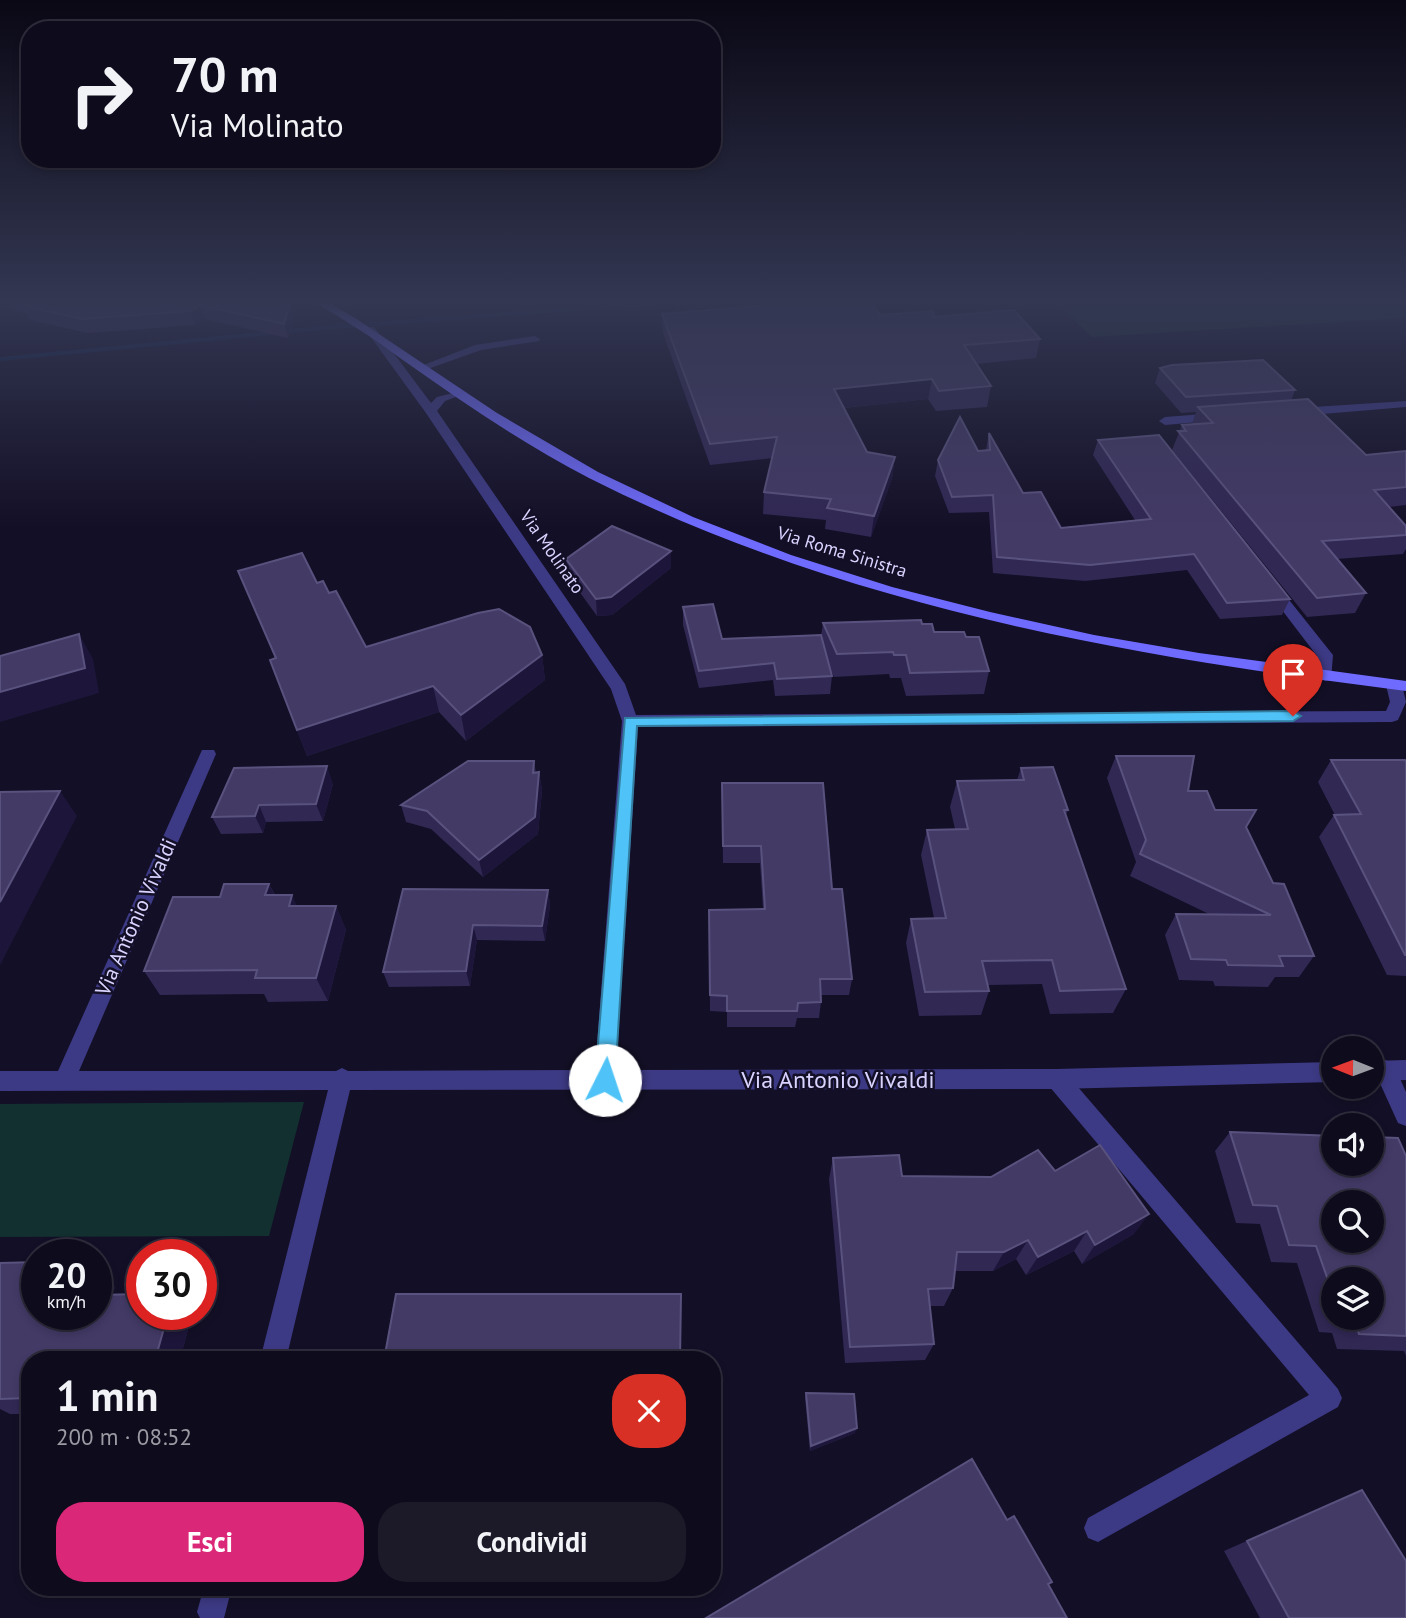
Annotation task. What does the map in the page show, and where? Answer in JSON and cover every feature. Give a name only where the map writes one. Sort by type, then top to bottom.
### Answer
[{"type":"street","name":"Via Molinato","points":[[407,379],[619,688],[630,721],[605,1080]]},
{"type":"street","name":"Via Roma Sinistra","points":[[437,379],[561,457],[635,495],[757,546],[828,570],[934,601],[1052,630],[1400,686]]},
{"type":"street","points":[[431,411],[441,399],[457,393]]},
{"type":"street","points":[[1286,412],[1406,404]]},
{"type":"street","points":[[1165,421],[1232,416]]},
{"type":"street","points":[[1266,580],[1325,655],[1325,676]]},
{"type":"street","points":[[630,721],[1399,715],[1400,686]]},
{"type":"street","name":"Via Antonio Vivaldi","points":[[64,1081],[208,754]]},
{"type":"street","points":[[1388,1071],[1406,1116]]},
{"type":"street","name":"Via Antonio Vivaldi","points":[[0,1081],[1057,1079],[1321,1072]]},
{"type":"street","points":[[275,1351],[342,1079]]},
{"type":"street","points":[[1057,1079],[1329,1398],[1098,1528]]},
{"type":"green space","points":[[304,1102],[269,1236],[0,1237],[0,1104]]},
{"type":"building","points":[[686,379],[986,379],[991,386],[939,391],[932,379],[834,389],[867,452],[895,457],[874,516],[827,508],[831,499],[764,492],[777,437],[710,444]]},
{"type":"building","points":[[1169,379],[1283,379],[1295,390],[1186,397]]},
{"type":"building","points":[[1308,399],[1366,455],[1406,451],[1406,487],[1374,490],[1406,526],[1406,535],[1322,541],[1366,593],[1317,598],[1178,431],[1186,431],[1182,425],[1213,423],[1198,407]]},
{"type":"building","points":[[960,417],[978,451],[990,450],[989,433],[1023,493],[1041,492],[1061,528],[1151,519],[1098,440],[1159,435],[1290,599],[1227,603],[1194,554],[1090,565],[997,557],[993,495],[952,497],[938,460]]},
{"type":"building","points":[[612,526],[671,551],[611,597],[596,599],[566,559]]},
{"type":"building","points":[[302,553],[317,583],[323,581],[329,593],[336,591],[366,647],[499,609],[530,627],[542,655],[461,715],[433,686],[297,730],[270,660],[276,658],[238,571]]},
{"type":"building","points":[[713,604],[722,639],[821,635],[832,676],[777,679],[774,663],[699,671],[683,607]]},
{"type":"building","points":[[921,620],[922,624],[932,624],[934,632],[964,632],[966,637],[979,637],[989,671],[910,673],[906,655],[894,655],[893,652],[837,654],[823,623]]},
{"type":"building","points":[[79,634],[85,668],[0,692],[0,656]]},
{"type":"building","points":[[1116,756],[1194,756],[1188,791],[1207,791],[1215,810],[1256,810],[1246,827],[1273,883],[1284,884],[1314,956],[1279,956],[1283,966],[1228,965],[1226,960],[1191,959],[1176,914],[1271,915],[1140,854],[1146,840]]},
{"type":"building","points":[[1331,760],[1406,762],[1406,955],[1334,815],[1361,814]]},
{"type":"building","points":[[468,761],[534,761],[533,773],[539,772],[535,817],[479,860],[427,811],[401,805]]},
{"type":"building","points":[[327,766],[316,804],[259,805],[255,816],[212,817],[234,768]]},
{"type":"building","points":[[1053,767],[1068,810],[1064,810],[1126,989],[1060,991],[1052,960],[982,961],[989,991],[925,992],[911,919],[946,918],[927,830],[968,829],[957,781],[1024,780],[1021,768]]},
{"type":"building","points":[[722,783],[823,783],[832,889],[842,889],[852,979],[820,979],[821,1002],[798,1003],[797,1011],[727,1011],[727,996],[710,995],[709,910],[765,909],[761,846],[723,846]]},
{"type":"building","points":[[60,791],[0,902],[0,792]]},
{"type":"building","points":[[224,884],[269,884],[265,895],[292,895],[289,906],[336,906],[316,978],[255,978],[257,970],[144,971],[173,897],[220,897]]},
{"type":"building","points":[[403,889],[548,890],[542,926],[473,925],[466,971],[383,972]]},
{"type":"building","points":[[1230,1132],[1321,1136],[1321,1176],[1384,1176],[1384,1137],[1398,1138],[1406,1156],[1406,1336],[1359,1334],[1358,1330],[1384,1330],[1384,1267],[1323,1267],[1316,1246],[1289,1245],[1277,1206],[1253,1205]]},
{"type":"building","points":[[1100,1145],[1149,1214],[1095,1245],[1087,1231],[1038,1257],[1028,1240],[1004,1252],[957,1252],[953,1288],[928,1289],[934,1344],[850,1347],[833,1158],[899,1155],[902,1176],[991,1177],[1038,1150],[1055,1171]]},
{"type":"building","points":[[21,1262],[21,1330],[112,1330],[112,1295],[126,1294],[126,1330],[163,1330],[158,1351],[21,1351],[21,1398],[0,1399],[0,1263]]},
{"type":"building","points":[[396,1294],[681,1294],[680,1351],[386,1351]]},
{"type":"building","points":[[806,1393],[854,1394],[857,1428],[811,1446]]},
{"type":"building","points":[[972,1459],[1007,1520],[1014,1516],[1052,1582],[1048,1584],[1067,1618],[706,1618]]},
{"type":"building","points":[[1362,1490],[1406,1561],[1406,1618],[1289,1618],[1247,1541]]},
{"type":"route","points":[[605,1080],[630,721],[1293,716]]}]
